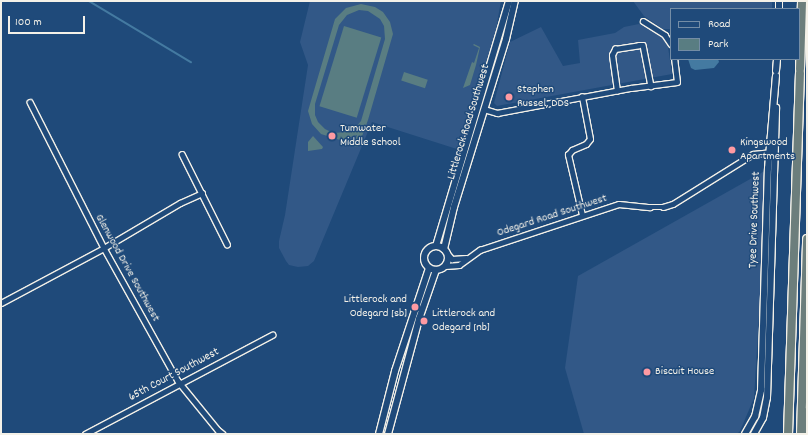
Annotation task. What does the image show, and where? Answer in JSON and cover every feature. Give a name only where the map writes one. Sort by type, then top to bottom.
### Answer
[{"type":"highway","points":[[788,434],[802,1]]},
{"type":"highway","points":[[801,434],[807,239]]},
{"type":"highway","points":[[805,301],[807,325]]},
{"type":"highway","points":[[807,412],[807,434]]},
{"type":"main road","name":"Littlerock Road Southwest","points":[[432,269],[424,262],[424,254],[428,248],[436,246],[509,1]]},
{"type":"main road","name":"Littlerock Road Southwest","points":[[445,266],[447,262],[445,251],[454,207],[515,1]]},
{"type":"main road","points":[[436,246],[445,251]]},
{"type":"main road","points":[[432,269],[445,266]]},
{"type":"main road","name":"Littlerock Road Southwest","points":[[379,434],[395,371],[432,269]]},
{"type":"main road","name":"Littlerock Road Southwest","points":[[388,434],[432,269]]},
{"type":"street","points":[[643,21],[665,35],[670,42]]},
{"type":"street","points":[[617,91],[612,55],[615,49],[639,44],[643,45],[652,86]]},
{"type":"street","points":[[484,109],[496,113],[617,91],[677,82],[674,60]]},
{"type":"street","points":[[776,71],[777,60]]},
{"type":"street","name":"Tyee Drive Southwest","points":[[745,434],[755,417],[761,390],[772,152],[776,76],[772,152],[767,398],[762,418],[754,434]]},
{"type":"street","points":[[582,97],[590,140],[586,144],[572,150],[568,154],[582,215]]},
{"type":"street","name":"Glenwood Drive Southwest","points":[[30,102],[104,248],[180,384],[223,434]]},
{"type":"street","name":"Odegard Road Southwest","points":[[445,266],[458,265],[480,250],[582,215],[622,204],[663,207],[692,193],[753,154],[772,152]]},
{"type":"street","points":[[182,154],[227,244]]},
{"type":"street","points":[[1,303],[104,248],[180,203],[202,193]]},
{"type":"street","points":[[445,251],[452,259],[467,258]]},
{"type":"street","name":"65th Court Southwest","points":[[85,434],[272,335]]},
{"type":"shaded area","name":"Tumwater Middle School","points":[[310,1],[501,1],[496,29],[460,150],[372,122],[314,261],[308,266],[298,267],[289,265],[286,261],[279,248],[279,241],[285,215],[308,65],[300,42]]},
{"type":"shaded area","points":[[633,1],[772,1],[772,8],[670,8],[670,29],[663,29],[644,16]]},
{"type":"shaded area","points":[[639,24],[663,38],[668,47],[672,74],[497,106],[494,103],[510,42],[541,27],[563,66],[580,63],[578,40],[615,33],[624,27]]},
{"type":"shaded area","points":[[688,60],[718,60],[719,62],[714,68],[695,70],[691,68]]},
{"type":"shaded area","points":[[768,169],[754,398],[740,431],[737,434],[584,434],[565,368],[578,276]]},
{"type":"green space","points":[[361,4],[375,7],[383,12],[390,22],[393,34],[368,120],[358,147],[353,146],[357,135],[340,140],[321,134],[312,124],[308,111],[335,19],[346,8]],"holes":[[[359,10],[368,11],[380,19],[384,26],[385,39],[361,121],[355,128],[347,132],[333,133],[325,129],[318,122],[315,115],[315,104],[339,25],[347,15]]]},
{"type":"green space","points":[[344,26],[381,37],[357,118],[319,106]]},
{"type":"green space","points":[[474,44],[480,47],[476,65],[470,85],[463,88],[472,62],[474,63],[479,48],[473,45]]},
{"type":"green space","points":[[404,72],[428,80],[425,88],[401,81]]},
{"type":"green space","points":[[313,136],[323,147],[322,149],[308,151],[308,142]]},
{"type":"waterway","points":[[89,1],[191,62]]},
{"type":"place","name":"Stephen Russel, DDS","points":[[509,97]]},
{"type":"place","name":"Tumwater Middle School","points":[[332,136]]},
{"type":"place","name":"Kingswood Apartments","points":[[732,150]]},
{"type":"place","name":"Littlerock and Odegard [sb]","points":[[415,307]]},
{"type":"place","name":"Littlerock and Odegard [nb]","points":[[424,321]]},
{"type":"place","name":"Biscuit House","points":[[647,372]]}]
